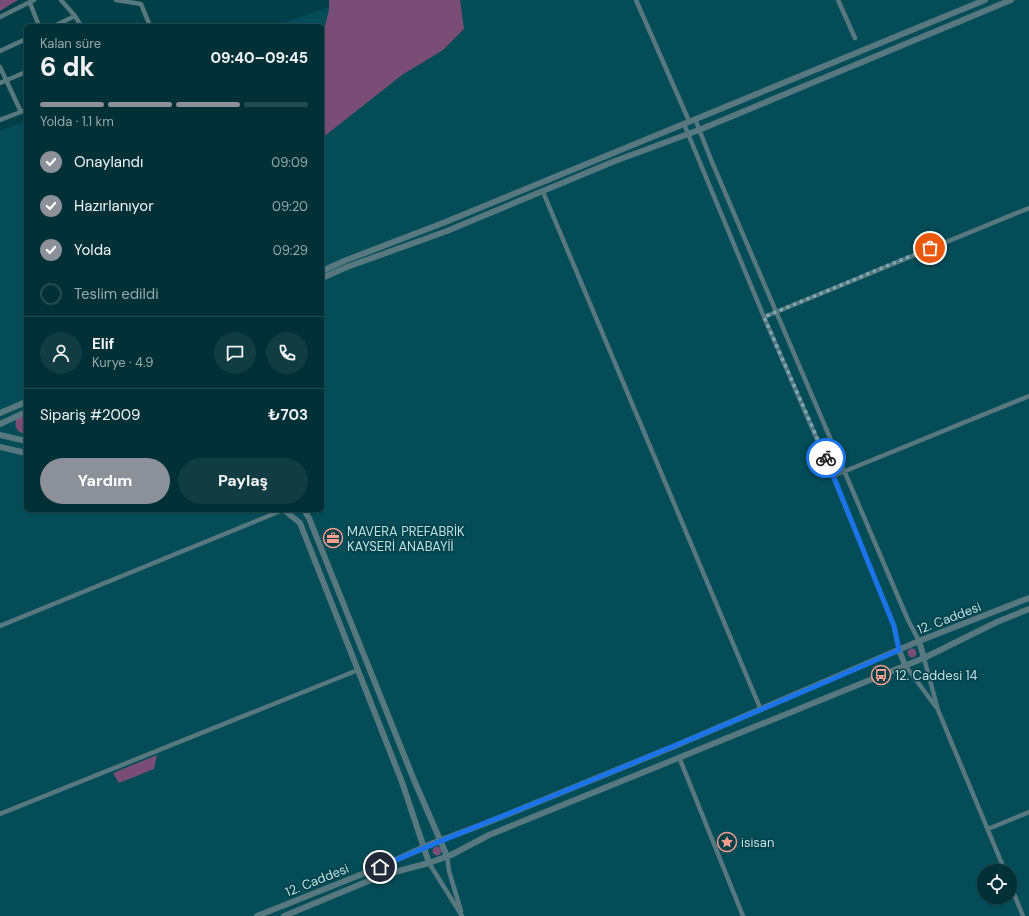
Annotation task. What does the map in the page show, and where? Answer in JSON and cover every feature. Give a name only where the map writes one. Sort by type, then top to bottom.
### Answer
[{"type":"street","points":[[61,0],[80,24]]},
{"type":"street","points":[[116,0],[141,4],[149,24]]},
{"type":"street","points":[[636,0],[689,121],[699,130],[775,312],[908,620],[919,641],[938,710],[1002,864]]},
{"type":"street","points":[[838,0],[855,38]]},
{"type":"street","points":[[324,270],[344,261],[443,224],[689,121],[985,0]]},
{"type":"street","points":[[324,277],[348,266],[447,231],[615,161],[699,130],[1011,0]]},
{"type":"street","points":[[0,18],[32,1],[38,24]]},
{"type":"street","points":[[58,24],[75,16]]},
{"type":"street","points":[[0,51],[24,40]]},
{"type":"street","points":[[829,65],[833,74]]},
{"type":"street","points":[[0,67],[24,111],[0,120]]},
{"type":"street","points":[[0,83],[24,73]]},
{"type":"street","points":[[689,121],[688,134],[764,317],[834,476],[894,626],[899,650],[905,665],[938,710]]},
{"type":"street","points":[[543,192],[761,710]]},
{"type":"street","points":[[764,317],[1029,208]]},
{"type":"street","points":[[834,476],[1029,396]]},
{"type":"street","points":[[0,412],[24,403]]},
{"type":"street","points":[[0,424],[24,413]]},
{"type":"street","points":[[0,436],[24,441]]},
{"type":"street","points":[[0,447],[24,453]]},
{"type":"street","points":[[0,626],[279,512]]},
{"type":"street","points":[[286,512],[300,523],[402,782],[429,863],[462,916]]},
{"type":"street","points":[[305,512],[309,518],[414,780],[441,840],[447,856],[449,871],[462,916]]},
{"type":"street","name":"12. Caddesi","points":[[257,916],[761,710],[919,641],[1029,598]]},
{"type":"street","name":"12. Caddesi","points":[[284,916],[383,876],[429,863],[447,856],[489,835],[924,658],[997,622],[1029,609]]},
{"type":"street","points":[[0,814],[368,666]]},
{"type":"street","points":[[679,757],[743,916]]},
{"type":"street","points":[[988,829],[1029,812]]},
{"type":"street","points":[[1017,901],[1023,916]]},
{"type":"shaded area","points":[[0,0],[18,0],[0,11]]},
{"type":"shaded area","points":[[329,0],[460,0],[464,29],[443,50],[402,75],[324,136],[324,30],[329,10]]},
{"type":"shaded area","points":[[350,0],[1029,0],[1029,916],[0,916],[0,131],[24,122],[24,512],[324,512],[324,24],[280,24]]},
{"type":"shaded area","points":[[24,416],[24,433],[17,430],[16,419]]},
{"type":"shaded area","points":[[912,648],[917,653],[912,658],[907,653]]},
{"type":"shaded area","points":[[157,755],[154,769],[119,783],[113,773]]},
{"type":"shaded area","points":[[437,846],[442,851],[437,856],[432,851]]},
{"type":"way so far","points":[[826,458],[764,317],[930,248]]},
{"type":"place","name":"MAVERA PREFABRİK KAYSERİ ANABAYİİ","points":[[333,538]]},
{"type":"place","name":"12. Caddesi 14","points":[[881,675]]},
{"type":"place","name":"isisan","points":[[727,842]]},
{"type":"route","points":[[380,867],[434,843],[675,746],[899,650],[894,626],[826,458]]}]
